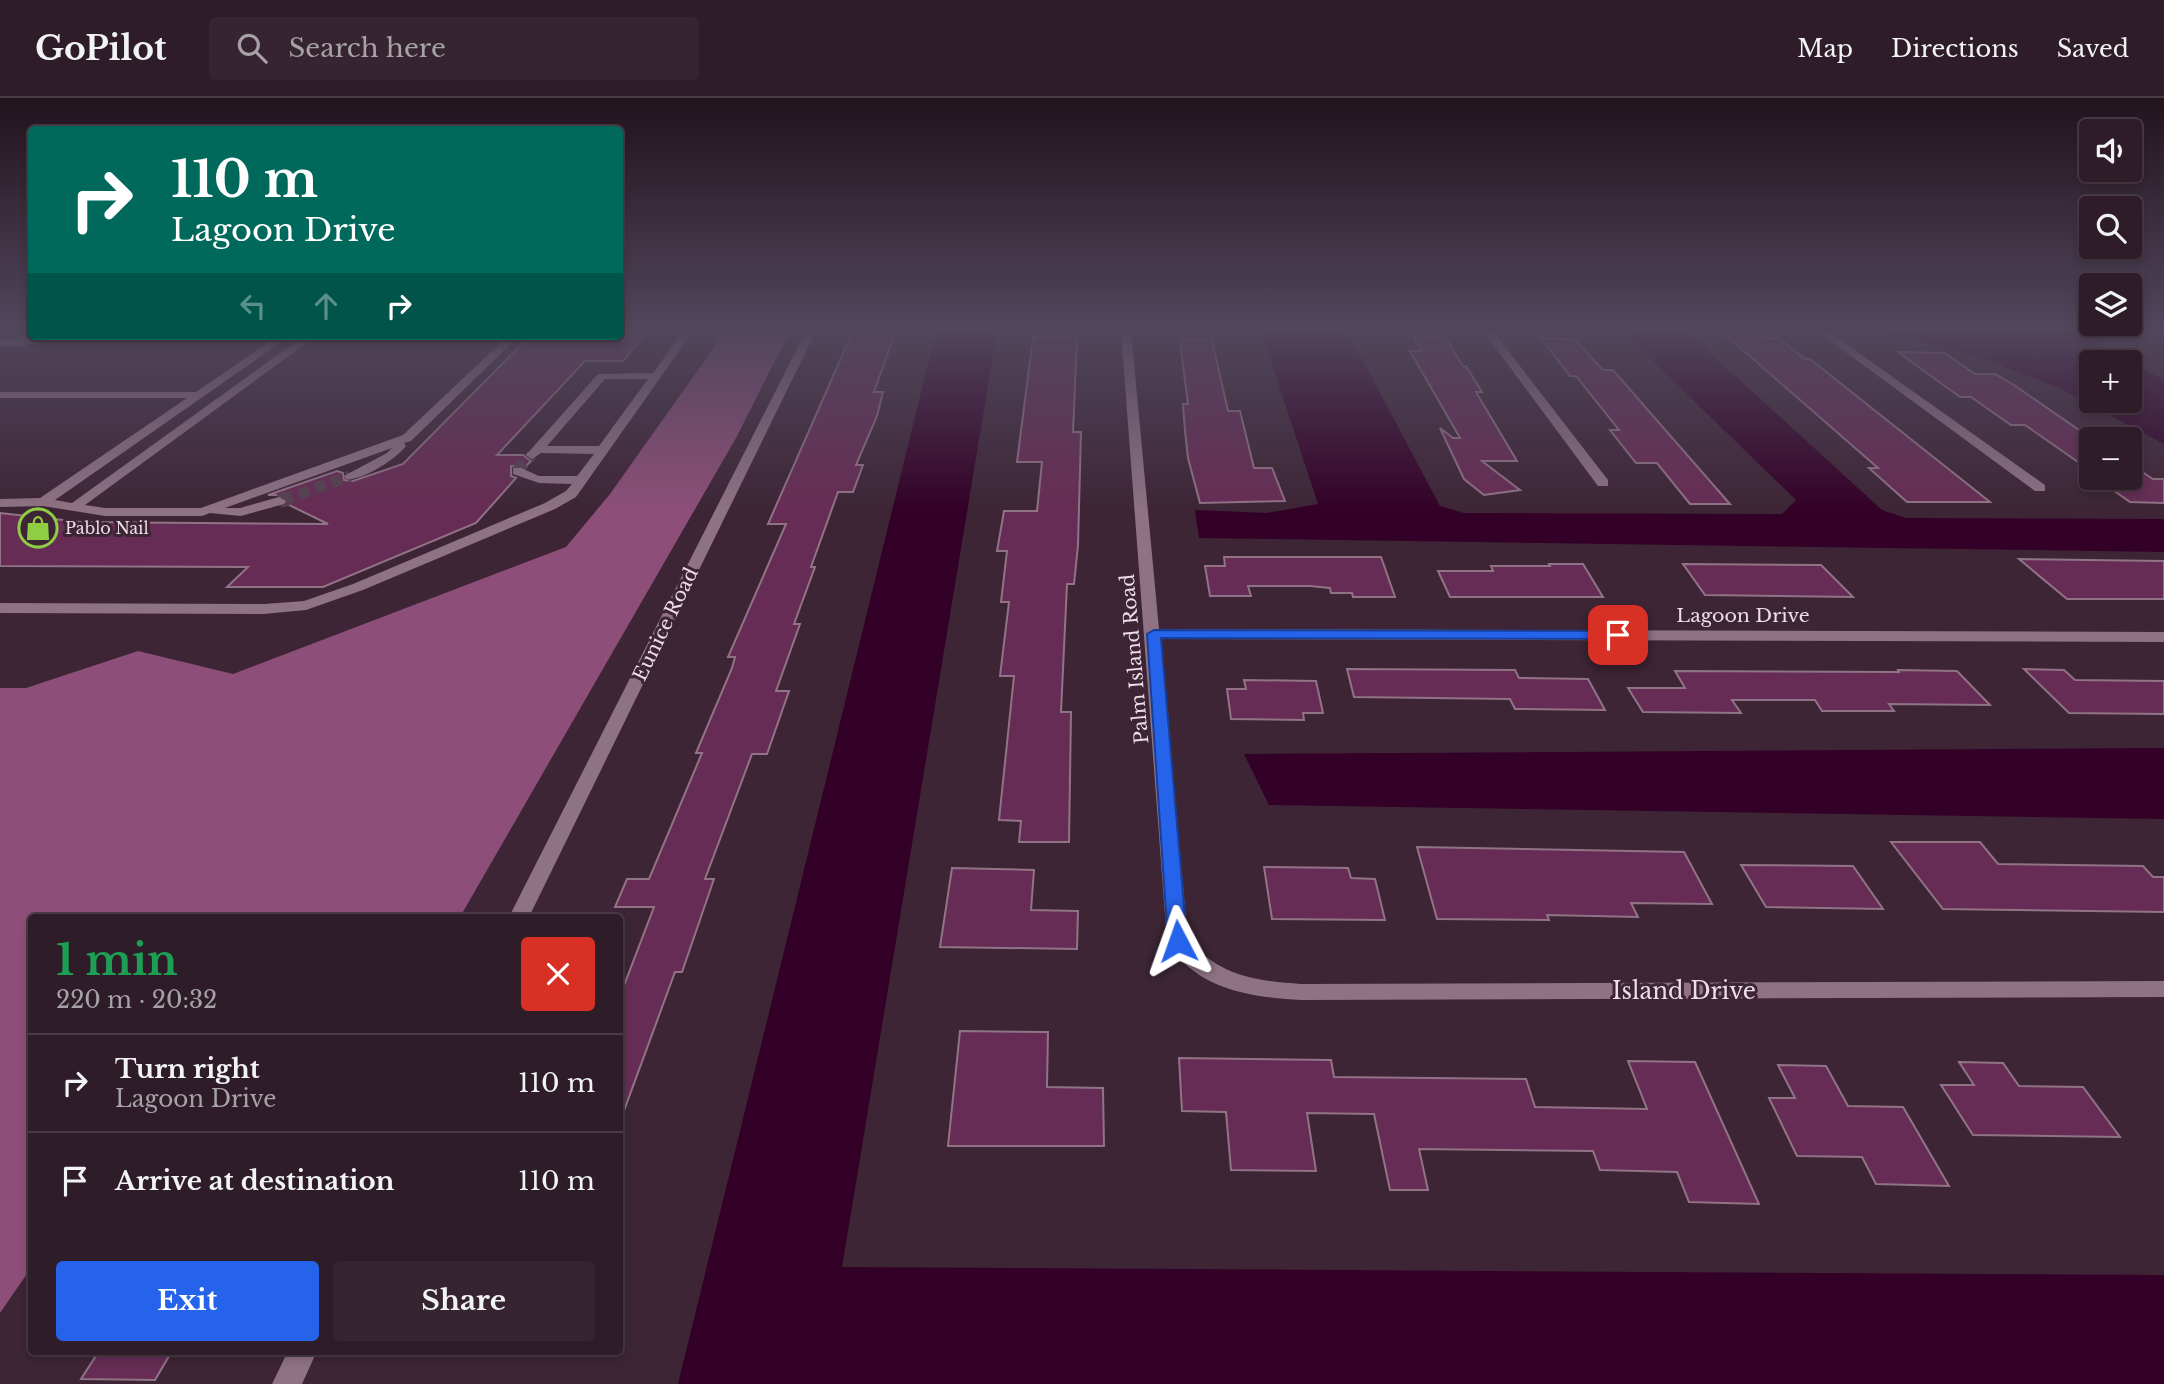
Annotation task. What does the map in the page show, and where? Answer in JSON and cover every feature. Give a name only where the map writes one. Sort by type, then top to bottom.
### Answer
[{"type":"street","points":[[43,502],[205,391]]},
{"type":"street","points":[[74,507],[235,391]]},
{"type":"street","points":[[350,476],[391,456],[456,391]]},
{"type":"street","points":[[589,391],[535,452],[603,450]]},
{"type":"street","points":[[0,608],[264,609],[306,605],[358,587],[550,506],[571,494],[645,391]]},
{"type":"street","name":"Eunice Road","points":[[520,914],[781,391]]},
{"type":"street","name":"Palm Island Road","points":[[1132,391],[1178,941],[1191,959],[1207,973]]},
{"type":"street","points":[[1533,391],[1603,483]]},
{"type":"street","points":[[1905,391],[2040,488]]},
{"type":"street","points":[[0,395],[229,395]]},
{"type":"street","points":[[202,512],[407,438]]},
{"type":"street","points":[[517,471],[520,475],[539,479],[582,480]]},
{"type":"street","points":[[0,503],[43,502],[105,512],[241,512],[279,500]]},
{"type":"street","name":"Lagoon Drive","points":[[1154,634],[2164,637]]},
{"type":"street","name":"Island Drive","points":[[1207,973],[1258,990],[1301,992],[2164,989]]},
{"type":"street","points":[[287,1384],[301,1355]]},
{"type":"shaded area","points":[[683,391],[760,391],[736,438],[462,914],[28,914],[28,1272],[0,1313],[0,688],[26,688],[138,651],[233,674],[566,547],[610,494]]},
{"type":"shaded area","points":[[921,391],[987,391],[842,1267],[2164,1275],[2164,1384],[678,1384]]},
{"type":"shaded area","points":[[1281,391],[1379,391],[1440,506],[1464,513],[1782,514],[1796,500],[1684,391],[1752,391],[1882,510],[1906,518],[2164,519],[2164,552],[1199,538],[1195,510],[1267,513],[1318,504]]},
{"type":"shaded area","points":[[2065,391],[2079,391],[2079,399]]},
{"type":"shaded area","points":[[2142,391],[2164,391],[2164,444],[2142,432],[2142,427],[2132,427],[2106,413],[2142,413]]},
{"type":"shaded area","points":[[2164,748],[2164,819],[1269,805],[1244,754]]},
{"type":"building","points":[[475,391],[557,391],[497,455],[523,455],[531,461],[525,467],[511,466],[511,476],[516,478],[476,523],[323,587],[227,587],[248,567],[0,566],[0,513],[81,522],[328,524],[287,504],[289,500],[280,495],[268,495],[337,471],[343,473],[344,480],[353,481],[403,464]]},
{"type":"building","points":[[826,391],[883,392],[877,416],[856,465],[863,465],[853,492],[838,492],[811,567],[815,567],[794,624],[800,624],[776,691],[789,691],[767,754],[752,754],[705,879],[714,879],[682,972],[675,972],[623,1113],[623,988],[654,907],[615,907],[627,879],[649,879],[702,753],[696,753],[735,657],[728,657],[786,524],[768,524]]},
{"type":"building","points":[[1026,391],[1075,391],[1073,432],[1081,432],[1078,545],[1074,584],[1067,584],[1061,712],[1071,712],[1069,842],[1019,842],[1021,821],[999,820],[1014,676],[1000,676],[1009,602],[1001,602],[1007,551],[997,551],[1004,511],[1037,511],[1042,462],[1017,462]]},
{"type":"building","points":[[1186,391],[1223,391],[1228,411],[1240,411],[1254,468],[1272,468],[1285,501],[1200,503],[1188,458],[1183,404],[1188,404]]},
{"type":"building","points":[[1433,391],[1481,391],[1476,392],[1517,461],[1482,461],[1520,490],[1484,495],[1464,479],[1440,428],[1453,438],[1460,438]]},
{"type":"building","points":[[1588,391],[1631,391],[1730,504],[1690,504],[1657,463],[1636,463],[1610,430],[1619,430]]},
{"type":"building","points":[[1790,391],[1850,391],[1990,502],[1907,502],[1869,468],[1878,468]]},
{"type":"building","points":[[1952,391],[2023,391],[2079,430],[2079,463],[2025,425],[2011,425],[1971,397],[1960,397]]},
{"type":"building","points":[[2142,472],[2153,479],[2164,479],[2164,503],[2130,502],[2113,490],[2142,490]]},
{"type":"building","points":[[1224,557],[1381,557],[1395,597],[1353,597],[1352,593],[1331,593],[1330,588],[1310,586],[1248,586],[1251,596],[1210,596],[1205,566],[1225,566]]},
{"type":"building","points":[[2019,559],[2164,561],[2164,599],[2067,599]]},
{"type":"building","points":[[1549,564],[1583,564],[1603,597],[1450,597],[1438,571],[1493,571],[1491,566],[1550,566]]},
{"type":"building","points":[[1683,564],[1821,565],[1853,597],[1705,595]]},
{"type":"building","points":[[1347,669],[1515,670],[1519,678],[1588,679],[1605,710],[1515,709],[1510,699],[1354,697]]},
{"type":"building","points":[[2024,669],[2064,670],[2075,680],[2164,681],[2164,714],[2069,713]]},
{"type":"building","points":[[1898,670],[1957,671],[1990,705],[1889,704],[1894,711],[1822,711],[1815,700],[1732,700],[1741,713],[1643,712],[1628,688],[1685,688],[1675,671],[1899,672]]},
{"type":"building","points":[[1244,680],[1316,681],[1323,713],[1303,713],[1304,720],[1231,719],[1227,689],[1246,689]]},
{"type":"building","points":[[1891,842],[1980,842],[1998,864],[2143,866],[2153,877],[2164,877],[2164,912],[1943,909]]},
{"type":"building","points":[[1417,847],[1684,852],[1712,904],[1631,903],[1638,917],[1547,915],[1549,920],[1437,919]]},
{"type":"building","points":[[1741,865],[1853,866],[1883,909],[1766,907]]},
{"type":"building","points":[[1264,867],[1348,868],[1351,878],[1375,879],[1385,920],[1272,919]]},
{"type":"building","points":[[952,868],[1034,870],[1031,910],[1078,911],[1077,949],[940,947]]},
{"type":"building","points":[[960,1031],[1048,1032],[1047,1087],[1103,1088],[1104,1146],[948,1146]]},
{"type":"building","points":[[1179,1058],[1331,1060],[1334,1077],[1526,1079],[1535,1107],[1647,1109],[1628,1061],[1695,1062],[1759,1204],[1689,1202],[1677,1172],[1600,1170],[1593,1151],[1419,1149],[1428,1190],[1390,1190],[1374,1114],[1307,1113],[1316,1171],[1231,1170],[1226,1112],[1182,1111]]},
{"type":"building","points":[[1959,1062],[2003,1063],[2019,1086],[2083,1087],[2120,1137],[1973,1135],[1941,1085],[1974,1085]]},
{"type":"building","points":[[1778,1065],[1826,1066],[1848,1106],[1903,1107],[1949,1186],[1876,1184],[1862,1157],[1797,1156],[1769,1098],[1795,1098]]},
{"type":"building","points":[[96,1355],[170,1355],[155,1380],[81,1379]]},
{"type":"tunnel","points":[[517,471],[532,455]]},
{"type":"tunnel","points":[[283,500],[350,476]]},
{"type":"tunnel","points":[[279,501],[288,498]]},
{"type":"place","name":"Pablo Nail","points":[[38,528]]},
{"type":"route","points":[[1178,941],[1154,634],[1618,635]]}]
